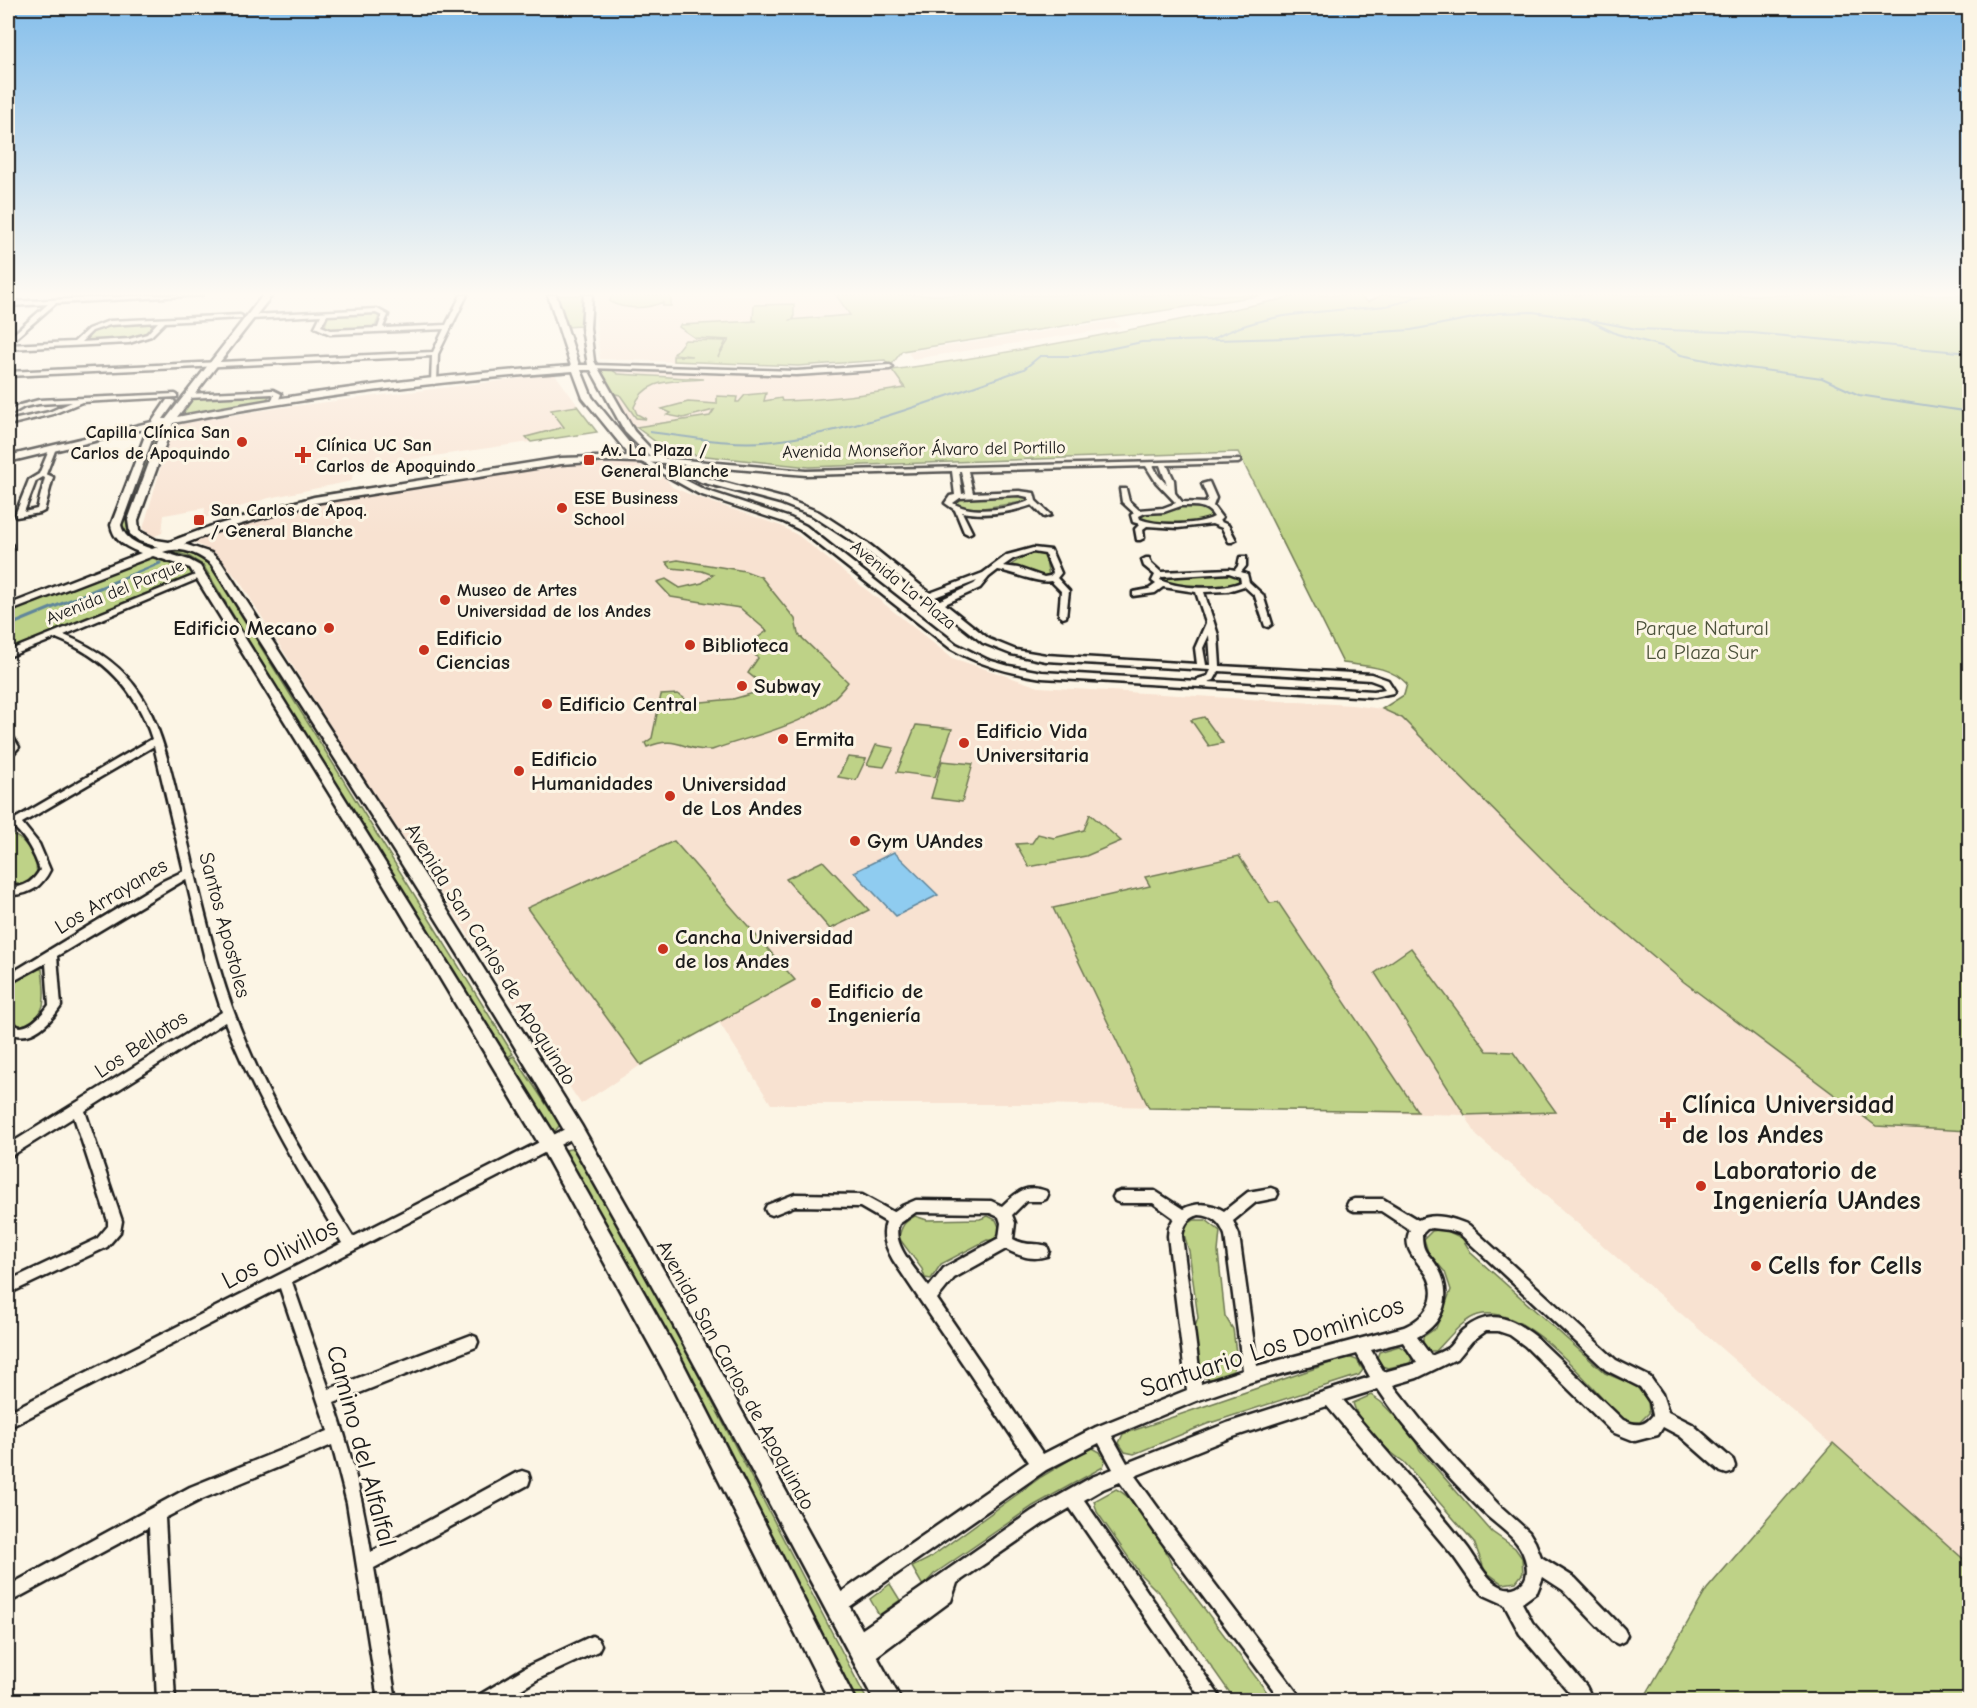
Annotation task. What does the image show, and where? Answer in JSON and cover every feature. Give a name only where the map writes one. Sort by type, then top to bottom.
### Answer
[{"type":"street","name":"Avenida San Carlos de Apoquindo","points":[[193,375],[154,424],[116,530],[121,540],[206,555],[215,562],[574,1131],[678,1315],[888,1701]]},
{"type":"street","name":"Avenida San Carlos de Apoquindo","points":[[201,375],[183,390],[169,421],[132,525],[139,536],[155,547],[186,562],[201,576],[340,799],[549,1143],[671,1362],[842,1701]]},
{"type":"street","points":[[434,375],[434,382]]},
{"type":"street","points":[[8,459],[154,424],[276,402],[503,375]]},
{"type":"street","name":"Avenida La Plaza","points":[[578,375],[588,398],[635,456],[702,492],[787,520],[810,532],[963,653],[1000,668],[1042,675],[1383,694],[1390,688],[1379,679],[1342,674],[1043,657],[1014,652],[986,641],[833,523],[806,509],[704,480],[651,453],[630,432],[597,375]]},
{"type":"street","points":[[8,414],[30,403],[183,390],[273,392],[278,394],[276,402]]},
{"type":"street","points":[[155,409],[183,390]]},
{"type":"street","points":[[8,423],[59,410],[81,400]]},
{"type":"street","points":[[86,440],[145,415]]},
{"type":"street","points":[[42,475],[49,477],[40,511],[19,514],[33,480],[42,475],[52,448]]},
{"type":"street","name":"Avenida Monseñor Álvaro del Portillo","points":[[155,547],[254,516],[333,496],[561,461],[651,453]]},
{"type":"street","name":"Avenida Monseñor Álvaro del Portillo","points":[[635,456],[806,473],[1238,461]]},
{"type":"street","points":[[1149,464],[1157,481],[1172,493],[1180,504]]},
{"type":"street","points":[[1163,464],[1170,480],[1172,493]]},
{"type":"street","points":[[704,480],[703,471],[713,465]]},
{"type":"street","points":[[955,470],[959,496]]},
{"type":"street","points":[[964,470],[970,495]]},
{"type":"street","points":[[676,480],[694,476]]},
{"type":"street","points":[[1206,484],[1212,498],[1209,506]]},
{"type":"street","points":[[1123,491],[1126,502],[1138,513],[1164,510],[1180,504],[1209,506],[1215,510],[1218,518],[1215,522]]},
{"type":"street","points":[[968,532],[958,511],[950,503],[952,498],[1026,493],[1031,495],[1033,502],[1047,515]]},
{"type":"street","points":[[958,511],[975,512],[1033,502]]},
{"type":"street","points":[[787,520],[805,516],[806,509]]},
{"type":"street","points":[[1138,513],[1135,515],[1136,520],[1144,524],[1215,522],[1225,527],[1232,540]]},
{"type":"street","points":[[810,532],[816,525],[833,523]]},
{"type":"street","points":[[1140,538],[1139,529],[1144,524]]},
{"type":"street","points":[[8,545],[8,550]]},
{"type":"street","points":[[8,600],[155,547]]},
{"type":"street","points":[[8,609],[155,547]]},
{"type":"street","points":[[939,604],[977,586],[986,575],[1001,562],[1024,552],[1045,550],[1053,559],[1057,573],[1053,578],[1044,580],[1015,570],[996,567]]},
{"type":"street","points":[[1146,560],[1160,580],[1198,589],[1237,588],[1245,583]]},
{"type":"street","points":[[1236,572],[1242,566],[1243,560]]},
{"type":"street","points":[[1136,594],[1152,591],[1160,580],[1236,572],[1244,576],[1245,583],[1259,595],[1268,624]]},
{"type":"street","points":[[929,596],[986,575]]},
{"type":"street","name":"Avenida del Parque","points":[[8,654],[201,576]]},
{"type":"street","points":[[1053,578],[1065,591],[1063,615]]},
{"type":"street","points":[[1194,683],[1211,678],[1217,667],[1215,641],[1198,589]]},
{"type":"street","points":[[1202,666],[1199,648],[1209,625]]},
{"type":"street","name":"Santos Apostoles","points":[[55,634],[99,658],[130,685],[148,715],[157,740],[191,872],[202,928],[228,1014],[268,1105],[351,1245]]},
{"type":"street","points":[[1042,675],[1047,664],[1043,657]]},
{"type":"street","points":[[1342,674],[1354,683],[1350,692]]},
{"type":"street","points":[[8,736],[14,747],[8,754]]},
{"type":"street","points":[[8,885],[13,891],[22,891],[34,885],[45,870],[40,853],[30,837],[11,824],[157,740]]},
{"type":"street","name":"Los Arrayanes","points":[[8,980],[166,884],[191,872]]},
{"type":"street","name":"Los Arrayanes","points":[[8,1026],[19,1032],[30,1029],[55,1006],[51,955]]},
{"type":"street","name":"Los Bellotos","points":[[8,1152],[228,1014]]},
{"type":"street","points":[[496,1057],[512,1056],[521,1044]]},
{"type":"street","points":[[8,1287],[97,1246],[107,1239],[115,1228],[115,1221],[78,1110]]},
{"type":"street","name":"Los Olivillos","points":[[8,1420],[574,1131]]},
{"type":"street","points":[[1225,1219],[1252,1196],[1271,1194]]},
{"type":"street","points":[[1004,1213],[1023,1195],[1041,1195]]},
{"type":"street","points":[[1120,1197],[1155,1197],[1181,1215]]},
{"type":"street","points":[[772,1209],[795,1200],[862,1201],[894,1220]]},
{"type":"street","points":[[1354,1205],[1383,1205],[1419,1228],[1430,1221],[1446,1221],[1464,1228],[1611,1365],[1645,1382],[1657,1400],[1661,1417],[1686,1430],[1727,1466]]},
{"type":"street","points":[[1006,1242],[1008,1223],[1004,1213],[991,1208],[916,1206],[904,1210],[894,1220],[890,1233],[894,1246],[1040,1464]]},
{"type":"street","points":[[1195,1394],[1174,1236],[1175,1224],[1181,1215],[1197,1209],[1214,1212],[1225,1219],[1232,1235],[1251,1375]]},
{"type":"street","name":"Santuario Los Dominicos","points":[[836,1606],[1040,1464],[1102,1433],[1195,1394],[1251,1375],[1406,1334],[1427,1322],[1437,1304],[1439,1287],[1432,1271],[1419,1256],[1414,1242],[1419,1228]]},
{"type":"street","points":[[1006,1242],[1023,1251],[1042,1251]]},
{"type":"street","points":[[929,1299],[950,1273],[1006,1242]]},
{"type":"street","name":"Camino del Alfalfal","points":[[284,1279],[337,1435],[355,1503],[367,1563],[387,1701]]},
{"type":"street","points":[[860,1649],[945,1595],[951,1577],[1038,1517],[1073,1498],[1123,1472],[1227,1431],[1379,1381],[1412,1373],[1453,1353],[1467,1336],[1484,1324],[1498,1324],[1515,1330],[1530,1341],[1618,1426],[1635,1433],[1652,1429],[1661,1417]]},
{"type":"street","points":[[1406,1334],[1428,1365]]},
{"type":"street","points":[[324,1399],[471,1342]]},
{"type":"street","points":[[1331,1398],[1460,1551],[1473,1573],[1491,1592],[1509,1597],[1525,1592],[1535,1581],[1535,1563],[1527,1543],[1501,1520],[1400,1410],[1379,1381],[1360,1346]]},
{"type":"street","points":[[1102,1433],[1123,1472],[1292,1701]]},
{"type":"street","points":[[8,1595],[157,1513],[234,1475],[337,1435]]},
{"type":"street","points":[[367,1563],[522,1479]]},
{"type":"street","points":[[1073,1498],[1212,1701]]},
{"type":"street","points":[[157,1513],[166,1701]]},
{"type":"street","points":[[1535,1563],[1569,1584],[1618,1635]]},
{"type":"street","points":[[1509,1597],[1526,1628],[1580,1692]]},
{"type":"street","points":[[487,1701],[532,1673],[592,1645]]},
{"type":"shaded area","name":"Clínica UC San Carlos de Apoquindo","points":[[556,375],[597,432],[353,468],[352,481],[269,498],[204,518],[205,508],[164,515],[162,533],[153,537],[143,529],[173,425],[278,408]]},
{"type":"shaded area","points":[[600,375],[896,375],[906,388],[636,427],[624,418]]},
{"type":"shaded area","points":[[634,462],[666,479],[672,487],[781,526],[799,536],[952,658],[1039,687],[1352,705],[1382,709],[1402,718],[1557,874],[1684,982],[1875,1126],[1969,1131],[1969,1564],[1477,1136],[1465,1115],[1040,1104],[771,1104],[719,1022],[641,1065],[581,1104],[352,760],[240,582],[216,554],[192,541],[220,530],[312,504],[353,496],[545,466]]},
{"type":"green space","points":[[600,375],[704,379],[672,381],[645,390],[634,407],[637,414],[646,419],[636,418],[620,395],[611,393]]},
{"type":"green space","name":"Parque Natural La Plaza Sur","points":[[895,375],[1969,375],[1969,1131],[1876,1126],[1684,982],[1557,874],[1402,718],[1382,709],[1404,695],[1407,684],[1385,670],[1343,663],[1238,452],[809,467],[669,452],[636,427],[710,416],[714,410],[683,418],[667,415],[671,413],[662,409],[688,402],[717,404],[717,396],[737,397],[736,402],[739,402],[745,395],[766,393],[764,401],[781,398],[782,401],[842,397],[905,388]]},
{"type":"green space","points":[[266,393],[270,395],[266,400],[181,417],[194,397]]},
{"type":"green space","points":[[577,406],[597,432],[531,442],[526,437],[564,427],[551,410]]},
{"type":"green space","points":[[160,429],[127,527],[133,538],[148,544],[142,546],[129,540],[121,529],[154,430]]},
{"type":"green space","points":[[367,487],[283,504],[177,537],[264,508],[321,494]]},
{"type":"green space","points":[[1029,496],[1031,501],[969,510],[954,505],[954,501],[961,498]]},
{"type":"green space","points":[[1183,506],[1208,508],[1213,520],[1196,524],[1169,525],[1143,522],[1140,516],[1150,512],[1178,509]]},
{"type":"green space","points":[[169,548],[194,555],[210,565],[513,1054],[506,1058],[360,825],[203,565],[188,556],[164,550]]},
{"type":"green space","points":[[1036,552],[1045,555],[1049,576],[1043,577],[1011,565],[1027,554]]},
{"type":"green space","points":[[153,556],[173,557],[200,574],[8,650],[8,613]]},
{"type":"green space","points":[[678,560],[745,571],[761,577],[795,619],[798,634],[848,682],[835,697],[804,718],[712,750],[694,749],[666,742],[647,747],[645,743],[652,738],[661,695],[678,694],[691,703],[733,699],[768,689],[748,673],[758,658],[750,650],[756,646],[756,639],[767,631],[740,608],[671,597],[657,582],[666,579],[680,588],[702,583],[713,575],[702,571],[671,568],[666,562]]},
{"type":"green space","points":[[1233,573],[1241,578],[1240,583],[1226,586],[1164,585],[1161,580],[1170,575]]},
{"type":"green space","points":[[1204,717],[1223,743],[1209,746],[1191,720]]},
{"type":"green space","points":[[916,725],[952,729],[935,777],[897,772]]},
{"type":"green space","points":[[876,745],[894,748],[884,767],[867,765]]},
{"type":"green space","points":[[848,757],[866,759],[856,780],[838,777]]},
{"type":"green space","points":[[942,761],[973,764],[962,802],[931,798]]},
{"type":"green space","points":[[1090,814],[1121,841],[1086,856],[1029,867],[1016,844],[1032,843],[1038,834],[1054,838],[1084,830]]},
{"type":"green space","points":[[8,834],[21,839],[34,858],[36,879],[27,885],[18,884],[8,874]]},
{"type":"green space","name":"Cancha Universidad de los Andes","points":[[674,841],[795,980],[641,1065],[527,908]]},
{"type":"green space","points":[[1239,856],[1270,903],[1278,902],[1418,1112],[1149,1108],[1053,908],[1150,886],[1145,877]]},
{"type":"green space","points":[[823,861],[869,910],[830,929],[786,879]]},
{"type":"green space","points":[[1411,948],[1487,1051],[1513,1052],[1556,1112],[1465,1115],[1375,973]]},
{"type":"green space","points":[[42,969],[44,988],[41,1011],[30,1022],[20,1026],[8,1015],[8,985]]},
{"type":"green space","points":[[514,1056],[560,1125],[555,1131],[551,1131],[507,1059]]},
{"type":"green space","points":[[575,1148],[667,1315],[867,1700],[855,1700],[690,1379],[565,1150]]},
{"type":"green space","points":[[915,1216],[927,1220],[980,1219],[988,1216],[996,1220],[1000,1229],[994,1239],[987,1240],[941,1264],[931,1279],[925,1278],[922,1269],[899,1238],[904,1224]]},
{"type":"green space","points":[[1194,1220],[1206,1220],[1220,1231],[1218,1252],[1225,1316],[1233,1329],[1237,1361],[1233,1371],[1209,1379],[1199,1376],[1193,1333],[1198,1318],[1189,1251],[1183,1231],[1186,1225]]},
{"type":"green space","points":[[1443,1229],[1462,1238],[1472,1254],[1605,1373],[1636,1386],[1648,1401],[1649,1413],[1640,1422],[1626,1422],[1559,1352],[1539,1335],[1518,1322],[1498,1315],[1472,1317],[1436,1351],[1429,1351],[1423,1344],[1423,1337],[1436,1328],[1451,1290],[1445,1272],[1428,1252],[1424,1239],[1432,1231]]},
{"type":"green space","points":[[1399,1346],[1408,1351],[1412,1358],[1410,1363],[1388,1368],[1382,1366],[1377,1358],[1379,1352]]},
{"type":"green space","points":[[1348,1357],[1357,1360],[1363,1370],[1359,1375],[1207,1424],[1134,1454],[1125,1452],[1119,1443],[1123,1434]]},
{"type":"green space","points":[[1371,1395],[1381,1402],[1411,1433],[1420,1450],[1492,1532],[1515,1548],[1522,1558],[1523,1573],[1516,1582],[1503,1584],[1485,1571],[1474,1542],[1404,1462],[1381,1444],[1367,1428],[1353,1403]]},
{"type":"green space","points":[[1833,1443],[1969,1564],[1969,1700],[1643,1700],[1707,1589]]},
{"type":"green space","points":[[1091,1447],[1100,1452],[1105,1461],[1103,1467],[1033,1506],[934,1574],[923,1586],[912,1567],[928,1559],[1041,1477]]},
{"type":"green space","points":[[1116,1489],[1133,1502],[1141,1512],[1157,1534],[1172,1566],[1273,1700],[1235,1700],[1161,1595],[1140,1574],[1097,1512],[1094,1501]]},
{"type":"green space","points":[[890,1584],[900,1600],[879,1615],[870,1599]]},
{"type":"water","points":[[894,852],[938,895],[896,916],[854,872]]},
{"type":"waterway","points":[[650,432],[727,442],[773,441],[805,436],[900,412],[1008,375]]},
{"type":"waterway","points":[[1798,375],[1822,378],[1859,395],[1970,412]]},
{"type":"waterway","points":[[8,626],[160,563]]},
{"type":"place","name":"Capilla Clínica San Carlos de Apoquindo","points":[[242,442]]},
{"type":"place","name":"Clínica UC San Carlos de Apoquindo","points":[[303,455]]},
{"type":"place","name":"Av. La Plaza / General Blanche","points":[[589,460]]},
{"type":"place","name":"ESE Business School","points":[[562,508]]},
{"type":"place","name":"San Carlos de Apoq. / General Blanche","points":[[199,520]]},
{"type":"place","name":"Museo de Artes Universidad de los Andes","points":[[445,600]]},
{"type":"place","name":"Edificio Mecano","points":[[329,628]]},
{"type":"place","name":"Biblioteca","points":[[690,645]]},
{"type":"place","name":"Edificio Ciencias","points":[[424,650]]},
{"type":"place","name":"Subway","points":[[742,686]]},
{"type":"place","name":"Edificio Central","points":[[547,704]]},
{"type":"place","name":"Ermita","points":[[783,739]]},
{"type":"place","name":"Edificio Vida Universitaria","points":[[964,743]]},
{"type":"place","name":"Edificio Humanidades","points":[[519,771]]},
{"type":"place","name":"Universidad de Los Andes","points":[[670,796]]},
{"type":"place","name":"Gym UAndes","points":[[855,841]]},
{"type":"place","name":"Cancha Universidad de los Andes","points":[[663,949]]},
{"type":"place","name":"Edificio de Ingeniería","points":[[816,1003]]},
{"type":"place","name":"Clínica Universidad de los Andes","points":[[1668,1120]]},
{"type":"place","name":"Laboratorio de Ingeniería UAndes","points":[[1701,1186]]},
{"type":"place","name":"Cells for Cells","points":[[1756,1266]]}]
